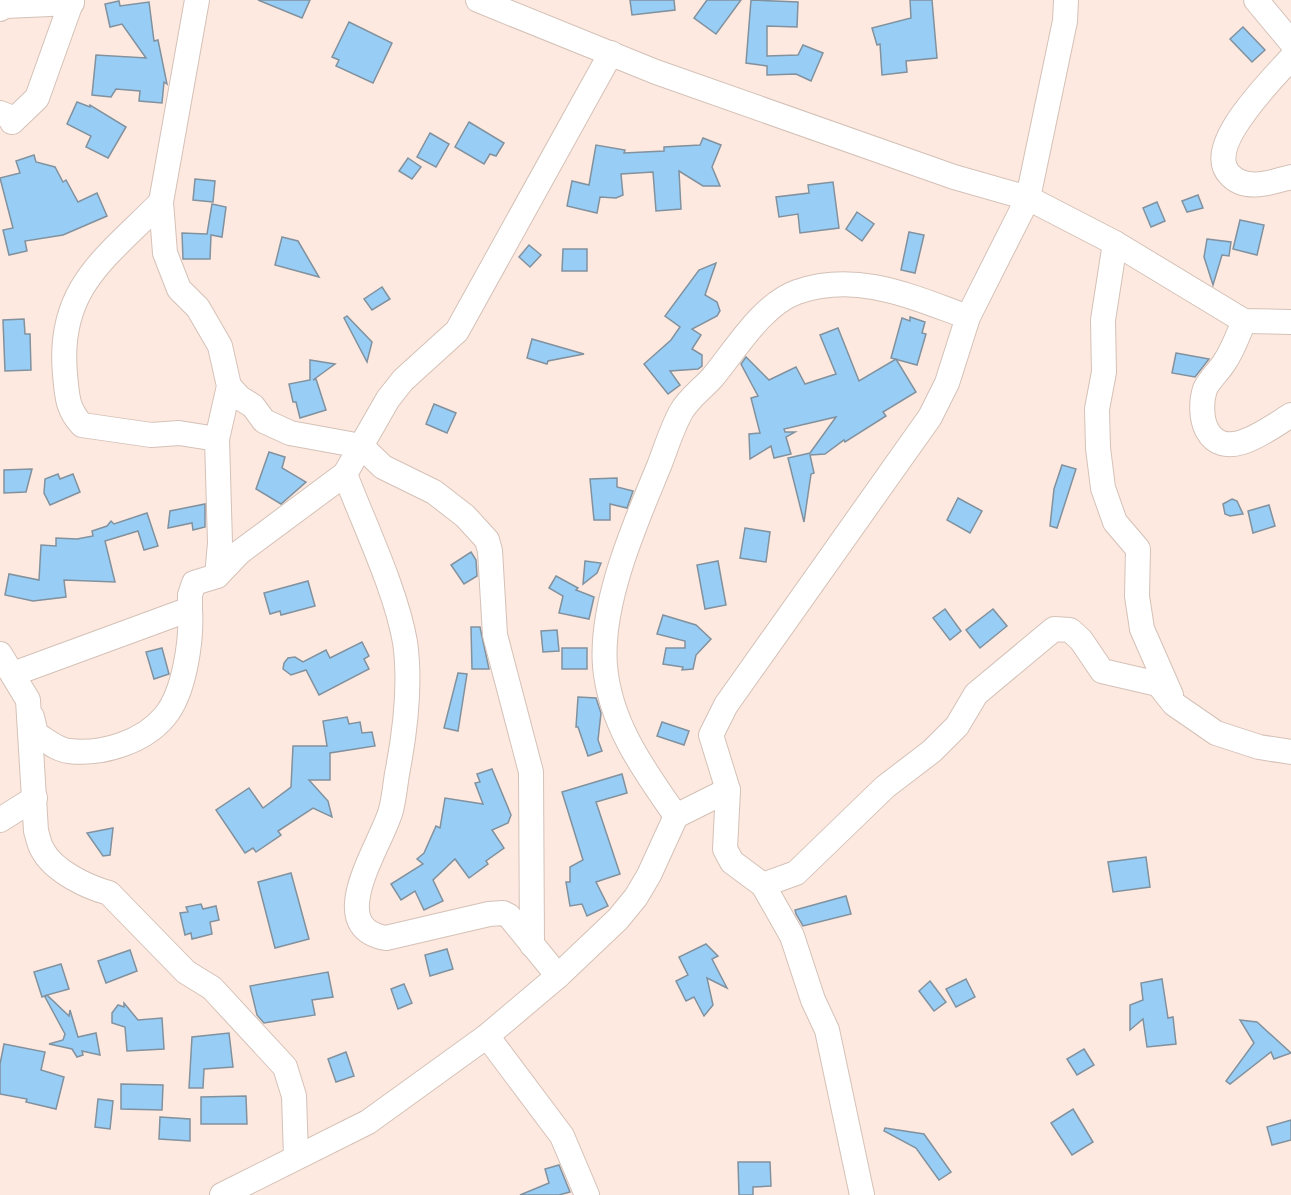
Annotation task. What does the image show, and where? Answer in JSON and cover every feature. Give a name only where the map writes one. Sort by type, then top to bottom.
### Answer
[{"type":"street","points":[[197,0],[161,202],[165,254],[179,289],[198,308],[220,346],[229,386],[217,439],[220,543],[217,576]]},
{"type":"street","points":[[478,0],[656,72],[954,177],[1028,198],[1115,243],[1244,321],[1291,322]]},
{"type":"street","points":[[862,1195],[827,1030],[813,1000],[792,936],[763,885],[732,862],[725,849],[728,790],[711,735],[726,705],[930,417],[946,383],[968,317],[1028,198],[1066,11],[1079,0]]},
{"type":"street","points":[[1256,0],[1291,42]]},
{"type":"street","points":[[0,9],[5,6],[72,2],[37,98],[12,122],[10,117],[0,113]]},
{"type":"street","points":[[190,609],[6,664],[28,700],[36,734],[68,751],[112,748],[140,736],[165,716],[175,698],[190,642],[190,609],[190,595],[194,583],[217,576],[240,552],[345,474],[388,399],[403,380],[457,331],[611,53]]},
{"type":"street","points":[[1291,58],[1239,120],[1221,156],[1224,169],[1244,184],[1267,184],[1291,177]]},
{"type":"street","points":[[161,202],[99,262],[70,309],[63,353],[68,406],[82,425],[151,435],[178,433],[217,439]]},
{"type":"street","points":[[1115,243],[1103,320],[1104,372],[1097,409],[1102,488],[1115,522],[1138,549],[1137,596],[1142,629],[1174,704]]},
{"type":"street","points":[[676,816],[633,753],[617,718],[609,694],[604,645],[622,567],[642,509],[682,410],[765,314],[796,292],[838,285],[884,286],[968,317]]},
{"type":"street","points":[[1244,321],[1232,350],[1206,388],[1202,410],[1204,424],[1210,436],[1220,443],[1235,443],[1250,440],[1291,416]]},
{"type":"street","points":[[229,386],[240,398],[253,406],[264,421],[281,429],[361,446],[383,467],[434,492],[465,516],[487,540],[490,551],[495,636],[531,772],[531,945]]},
{"type":"street","points":[[345,474],[399,619],[407,662],[403,743],[391,811],[357,892],[356,906],[359,919],[376,936],[387,938],[489,914],[503,913],[509,916],[558,976]]},
{"type":"street","points":[[763,885],[796,873],[885,787],[932,751],[957,726],[976,694],[1054,629],[1070,630],[1076,635],[1102,671],[1158,684],[1174,704],[1208,729],[1226,738],[1291,752]]},
{"type":"street","points":[[28,700],[36,831],[42,850],[57,867],[97,890],[109,893],[186,972],[212,988],[285,1066],[291,1078],[294,1096],[296,1156]]},
{"type":"street","points":[[222,1195],[296,1156],[344,1137],[487,1036],[558,976],[618,919],[636,897],[676,816],[728,790]]},
{"type":"street","points":[[0,820],[35,798]]},
{"type":"street","points":[[487,1036],[562,1136],[587,1195]]},
{"type":"building","points":[[258,0],[310,0],[302,18]]},
{"type":"building","points":[[630,0],[674,0],[675,10],[632,15]]},
{"type":"building","points":[[707,0],[741,0],[716,34],[694,18]]},
{"type":"building","points":[[751,0],[798,2],[797,27],[767,26],[767,56],[798,55],[803,45],[823,53],[811,81],[796,74],[767,75],[767,66],[746,63]]},
{"type":"building","points":[[910,0],[932,0],[937,58],[906,61],[907,72],[882,75],[880,44],[877,45],[872,28],[911,18]]},
{"type":"building","points":[[119,1],[120,6],[149,2],[154,41],[158,40],[167,84],[164,82],[162,103],[139,101],[140,91],[116,89],[111,97],[92,95],[96,55],[146,58],[122,24],[110,27],[105,4]]},
{"type":"building","points":[[349,22],[392,43],[373,83],[336,66],[339,60],[332,57]]},
{"type":"building","points":[[1243,27],[1265,50],[1252,62],[1230,39]]},
{"type":"building","points":[[77,102],[90,107],[90,105],[126,127],[108,158],[86,147],[91,136],[67,124]]},
{"type":"building","points":[[469,122],[504,143],[496,156],[490,154],[484,164],[455,147]]},
{"type":"building","points":[[430,133],[449,144],[436,167],[417,157]]},
{"type":"building","points":[[703,138],[721,145],[712,167],[720,186],[703,186],[679,171],[681,209],[656,211],[653,172],[621,174],[623,195],[616,198],[600,197],[597,213],[567,206],[572,181],[589,185],[596,145],[625,150],[624,153],[664,151],[664,147],[700,145]]},
{"type":"building","points":[[34,155],[36,162],[55,167],[63,182],[66,180],[78,202],[97,193],[107,216],[63,235],[25,241],[27,251],[9,255],[3,230],[13,228],[0,178],[20,173],[16,161]]},
{"type":"building","points":[[408,158],[421,167],[412,179],[399,171]]},
{"type":"building","points":[[195,179],[215,181],[213,202],[193,200]]},
{"type":"building","points":[[833,182],[839,228],[800,233],[798,214],[779,217],[776,197],[809,193],[808,185]]},
{"type":"building","points":[[1198,195],[1203,208],[1187,212],[1182,201]]},
{"type":"building","points":[[1157,202],[1165,221],[1151,227],[1143,208]]},
{"type":"building","points":[[212,204],[226,207],[222,237],[211,235],[210,259],[183,259],[182,233],[207,234]]},
{"type":"building","points":[[857,212],[874,224],[862,241],[846,229]]},
{"type":"building","points":[[1240,220],[1264,225],[1257,255],[1233,249]]},
{"type":"building","points":[[909,232],[924,235],[915,273],[901,270]]},
{"type":"building","points":[[282,237],[298,241],[319,277],[275,265]]},
{"type":"building","points":[[1207,239],[1231,242],[1229,256],[1222,255],[1213,285],[1204,257]]},
{"type":"building","points":[[529,245],[541,255],[530,267],[519,257]]},
{"type":"building","points":[[563,249],[587,249],[587,271],[562,271]]},
{"type":"building","points":[[716,263],[705,295],[717,302],[720,311],[717,316],[692,329],[701,335],[692,349],[702,355],[702,366],[698,369],[670,371],[680,385],[668,394],[644,364],[671,340],[680,327],[665,316],[699,270]]},
{"type":"building","points":[[382,287],[390,299],[372,310],[364,299]]},
{"type":"building","points":[[347,316],[372,342],[367,362],[344,318]]},
{"type":"building","points":[[910,317],[925,322],[922,333],[926,334],[917,365],[891,358],[902,318],[910,321]]},
{"type":"building","points":[[24,319],[25,334],[30,334],[31,370],[5,371],[3,320]]},
{"type":"building","points":[[838,328],[859,381],[896,359],[916,392],[883,412],[886,416],[845,442],[844,440],[825,454],[810,455],[814,473],[811,474],[804,522],[788,458],[810,453],[836,417],[784,429],[785,432],[795,432],[786,437],[791,454],[774,458],[771,446],[750,459],[749,434],[760,433],[751,398],[758,396],[741,364],[746,357],[769,380],[796,367],[805,384],[836,374],[820,335]]},
{"type":"building","points":[[532,339],[584,354],[548,361],[547,364],[527,358]]},
{"type":"building","points":[[1176,353],[1209,359],[1195,377],[1172,373]]},
{"type":"building","points":[[310,360],[335,364],[313,380],[316,379],[326,410],[300,418],[289,384],[310,380]]},
{"type":"building","points":[[434,404],[456,413],[447,433],[426,424]]},
{"type":"building","points":[[269,452],[285,457],[282,468],[306,482],[281,504],[256,489]]},
{"type":"building","points":[[1062,465],[1076,469],[1057,528],[1050,526],[1054,489]]},
{"type":"building","points":[[32,469],[26,492],[4,493],[4,470]]},
{"type":"building","points":[[58,474],[60,479],[73,474],[80,492],[50,505],[44,493],[45,479]]},
{"type":"building","points":[[617,478],[617,487],[633,491],[627,508],[610,504],[610,520],[594,520],[590,479]]},
{"type":"building","points":[[958,498],[982,511],[970,533],[947,520]]},
{"type":"building","points":[[1232,499],[1237,501],[1243,514],[1230,516],[1225,514],[1223,504]]},
{"type":"building","points":[[205,504],[205,527],[193,530],[192,523],[168,528],[170,511]]},
{"type":"building","points":[[1269,505],[1275,526],[1253,533],[1248,511]]},
{"type":"building","points":[[147,513],[158,546],[144,550],[138,531],[105,541],[115,582],[64,580],[66,597],[33,601],[5,595],[9,574],[39,580],[41,545],[56,546],[56,538],[77,539],[93,536],[92,531],[107,526],[111,521],[114,524]]},
{"type":"building","points":[[745,528],[770,532],[766,562],[740,558]]},
{"type":"building","points":[[471,552],[476,560],[477,576],[464,584],[451,565]]},
{"type":"building","points":[[585,561],[601,563],[597,573],[583,584]]},
{"type":"building","points":[[718,561],[726,605],[705,609],[697,565]]},
{"type":"building","points":[[556,576],[578,588],[576,590],[594,597],[589,619],[559,613],[563,596],[549,588]]},
{"type":"building","points":[[308,581],[315,606],[281,615],[280,611],[270,614],[264,593]]},
{"type":"building","points":[[945,609],[961,631],[950,640],[933,618]]},
{"type":"building","points":[[993,609],[1007,626],[980,648],[966,630]]},
{"type":"building","points":[[663,615],[696,625],[711,639],[696,655],[693,669],[682,670],[683,667],[663,664],[666,648],[685,648],[685,641],[657,634]]},
{"type":"building","points":[[471,627],[480,627],[489,669],[472,669]]},
{"type":"building","points":[[557,630],[559,651],[543,652],[541,631]]},
{"type":"building","points":[[362,642],[369,656],[364,659],[369,669],[319,695],[306,670],[291,675],[283,669],[288,658],[295,657],[303,662],[326,650],[330,658]]},
{"type":"building","points":[[162,648],[169,674],[154,679],[146,652]]},
{"type":"building","points":[[562,648],[587,648],[587,669],[562,669]]},
{"type":"building","points":[[458,673],[467,674],[458,731],[444,728]]},
{"type":"building","points":[[578,697],[596,698],[601,713],[598,740],[602,751],[588,756],[578,727],[576,727]]},
{"type":"building","points":[[347,717],[349,724],[360,722],[362,733],[372,732],[375,746],[330,753],[330,780],[309,780],[328,801],[332,817],[313,808],[278,831],[281,835],[256,852],[253,848],[245,853],[216,810],[249,788],[263,808],[291,787],[293,746],[327,746],[323,721]]},
{"type":"building","points":[[662,722],[689,731],[684,745],[657,736]]},
{"type":"building","points":[[492,769],[511,815],[508,823],[492,830],[504,848],[486,861],[488,864],[469,878],[455,859],[433,880],[443,901],[424,910],[415,891],[401,900],[391,884],[423,864],[417,859],[424,853],[436,826],[440,828],[445,798],[483,804],[475,783],[480,782],[477,774]]},
{"type":"building","points":[[622,774],[627,793],[596,802],[620,874],[596,882],[608,906],[587,916],[582,904],[570,906],[566,882],[570,882],[570,867],[583,860],[562,792]]},
{"type":"building","points":[[113,828],[110,855],[103,856],[87,833]]},
{"type":"building","points":[[1146,857],[1150,887],[1113,892],[1108,862]]},
{"type":"building","points":[[291,873],[309,939],[275,948],[258,882]]},
{"type":"building","points":[[846,896],[851,914],[803,926],[796,914],[795,910]]},
{"type":"building","points":[[201,904],[203,909],[216,906],[219,920],[210,922],[212,934],[192,939],[191,933],[185,935],[180,913],[188,912],[186,907]]},
{"type":"building","points":[[706,944],[718,956],[712,959],[727,988],[707,978],[713,1005],[704,1016],[694,997],[686,1001],[676,981],[688,975],[679,957]]},
{"type":"building","points":[[447,949],[453,969],[430,976],[425,955]]},
{"type":"building","points":[[130,950],[137,971],[106,983],[98,961]]},
{"type":"building","points":[[61,964],[69,989],[42,997],[34,972]]},
{"type":"building","points":[[328,972],[333,997],[312,1000],[315,1015],[264,1023],[257,1015],[250,986]]},
{"type":"building","points":[[966,979],[975,997],[956,1007],[946,989]]},
{"type":"building","points":[[1162,979],[1168,1018],[1173,1017],[1176,1044],[1147,1047],[1143,1019],[1130,1030],[1130,1005],[1143,1000],[1141,983]]},
{"type":"building","points":[[930,981],[946,1002],[934,1011],[919,991]]},
{"type":"building","points":[[404,984],[412,1003],[398,1009],[391,989]]},
{"type":"building","points":[[47,995],[69,1016],[70,1010],[78,1037],[96,1033],[100,1055],[82,1051],[83,1055],[77,1057],[72,1049],[49,1044],[63,1040],[65,1034],[45,997]]},
{"type":"building","points":[[124,1003],[138,1020],[162,1018],[164,1049],[127,1051],[125,1027],[112,1023],[112,1013],[118,1005],[124,1007]]},
{"type":"building","points":[[1240,1020],[1257,1022],[1291,1053],[1274,1059],[1271,1052],[1230,1084],[1226,1081],[1254,1043]]},
{"type":"building","points":[[229,1033],[233,1067],[204,1069],[203,1088],[189,1088],[192,1037]]},
{"type":"building","points":[[4,1044],[45,1052],[41,1070],[64,1077],[56,1109],[26,1102],[27,1099],[0,1094],[0,1064]]},
{"type":"building","points":[[1084,1049],[1094,1065],[1077,1075],[1067,1059]]},
{"type":"building","points":[[346,1052],[354,1076],[336,1082],[328,1059]]},
{"type":"building","points":[[121,1084],[163,1085],[162,1110],[121,1109]]},
{"type":"building","points":[[246,1096],[247,1124],[201,1124],[201,1097]]},
{"type":"building","points":[[98,1099],[113,1101],[110,1129],[95,1127]]},
{"type":"building","points":[[1073,1109],[1093,1142],[1072,1155],[1051,1123]]},
{"type":"building","points":[[160,1117],[190,1119],[190,1141],[159,1139]]},
{"type":"building","points":[[1291,1120],[1291,1140],[1272,1145],[1267,1127]]},
{"type":"building","points":[[885,1128],[924,1134],[951,1172],[939,1180],[916,1148],[884,1131]]},
{"type":"building","points":[[738,1162],[770,1162],[771,1186],[753,1187],[753,1195],[739,1195]]},
{"type":"building","points":[[559,1165],[570,1192],[559,1195],[520,1195],[549,1183],[545,1169]]}]
